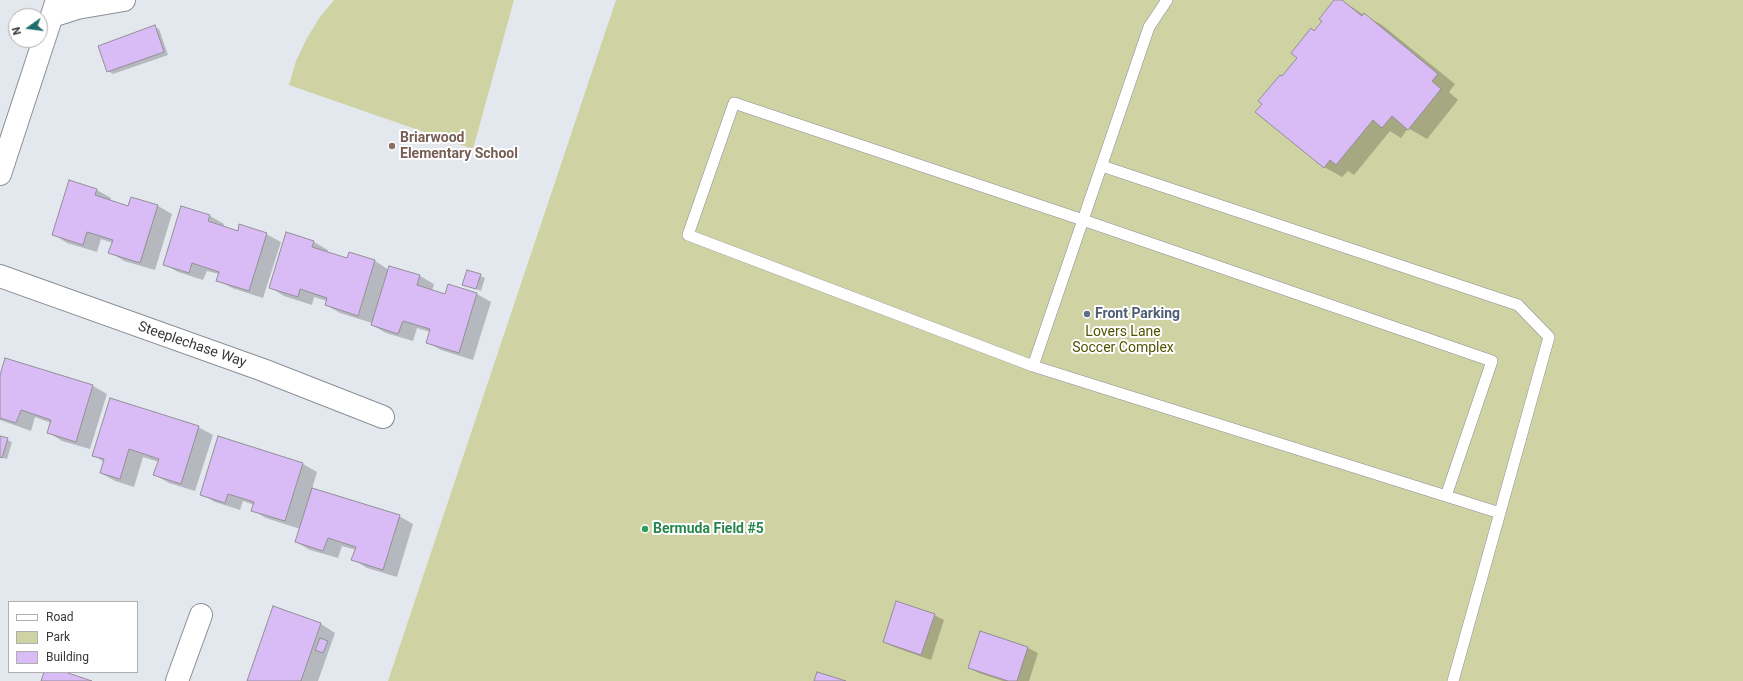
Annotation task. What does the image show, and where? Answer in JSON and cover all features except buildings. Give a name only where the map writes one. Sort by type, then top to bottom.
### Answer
[{"type":"street","points":[[0,174],[55,8],[77,8],[124,0]]},
{"type":"street","name":"Steeplechase Way","points":[[0,276],[263,370],[383,417]]},
{"type":"street","points":[[177,681],[200,615]]},
{"type":"lane","points":[[1033,366],[1149,27],[1167,0]]},
{"type":"lane","points":[[1446,496],[1492,361],[1083,220],[734,103],[688,235],[1033,366],[1500,513]]},
{"type":"lane","points":[[1102,166],[1518,305],[1549,337],[1453,681]]},
{"type":"green space","points":[[334,0],[514,0],[473,149],[289,85],[296,61],[307,38],[320,17]]},
{"type":"green space","name":"Lovers Lane Soccer Complex","points":[[616,0],[1743,0],[1743,681],[388,681]]},
{"type":"place","name":"Briarwood Elementary School","points":[[392,146]]},
{"type":"place","name":"Front Parking","points":[[1087,314]]},
{"type":"place","name":"Bermuda Field #5","points":[[645,529]]}]
